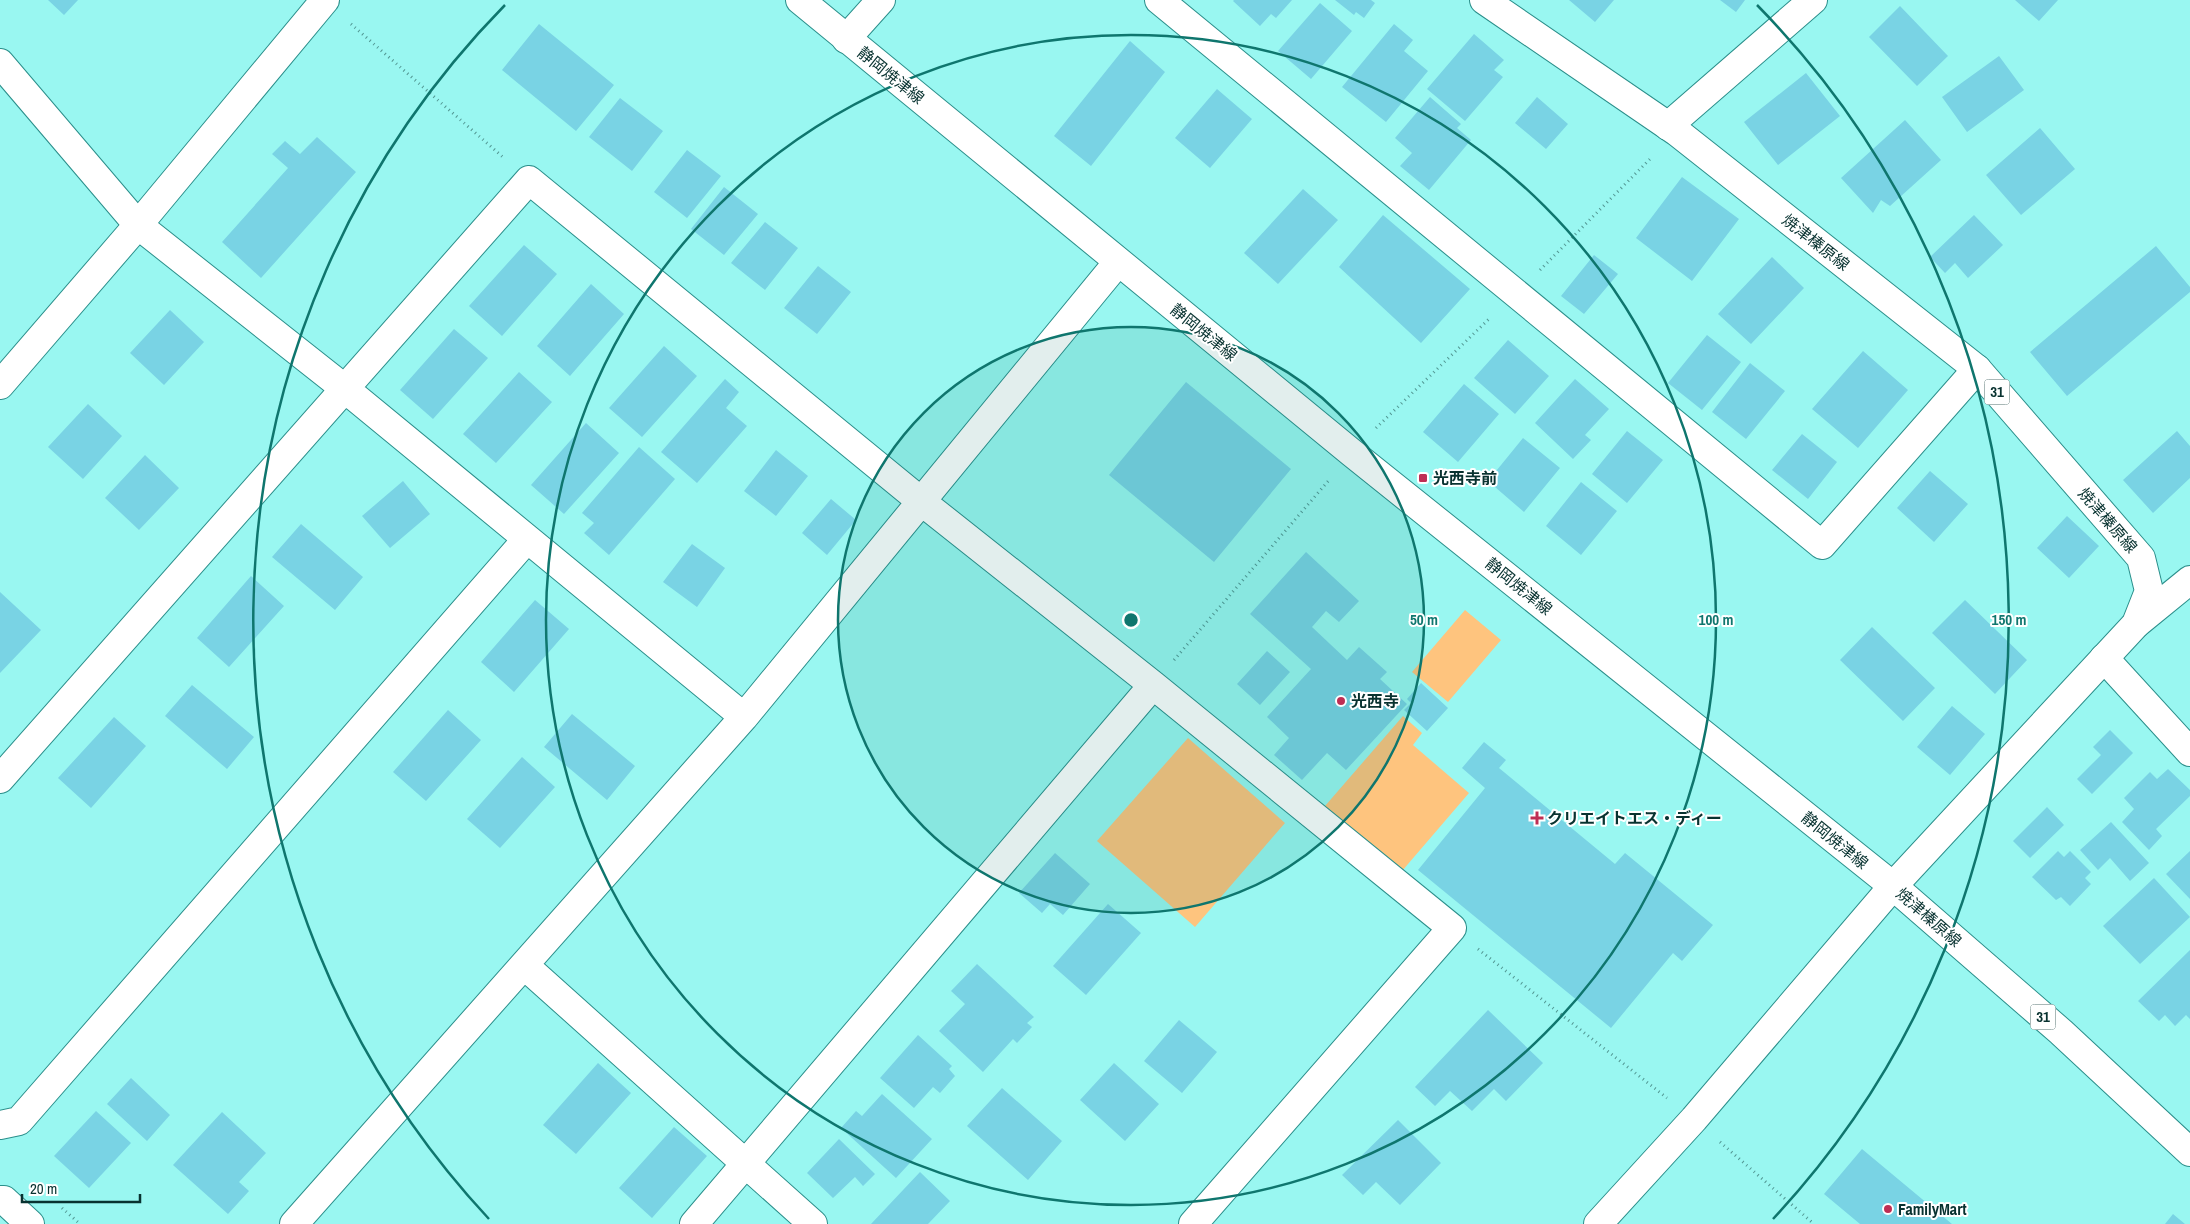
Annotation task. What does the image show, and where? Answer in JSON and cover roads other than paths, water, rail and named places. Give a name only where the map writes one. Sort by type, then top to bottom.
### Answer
[{"type":"street","points":[[0,385],[138,225],[325,0]]},
{"type":"street","name":"静岡焼津線","points":[[800,0],[1352,452],[1893,886]]},
{"type":"street","points":[[846,39],[881,0]]},
{"type":"street","points":[[1159,0],[1822,545],[1978,369]]},
{"type":"street","name":"焼津榛原線","points":[[1484,0],[1668,126],[1978,369],[2141,558],[2149,591],[2136,624],[1893,886],[2061,1032],[2190,1152]]},
{"type":"street","points":[[1668,126],[1813,0]]},
{"type":"street","points":[[0,63],[138,225],[344,388],[744,717]]},
{"type":"street","points":[[0,779],[529,180],[922,502],[1153,685],[1452,928],[1193,1224]]},
{"type":"street","points":[[294,1224],[744,717],[1118,262]]},
{"type":"street","points":[[0,1125],[19,1121],[528,539]]},
{"type":"street","points":[[2136,624],[2190,580]]},
{"type":"street","points":[[2104,658],[2190,752]]},
{"type":"street","points":[[694,1224],[1153,685]]},
{"type":"street","points":[[1598,1224],[1694,1119],[1893,886]]},
{"type":"street","points":[[524,965],[813,1224]]},
{"type":"street","points":[[0,1200],[4,1200],[30,1224]]},
{"type":"place","name":"光西寺前","points":[[1423,478]]},
{"type":"place","name":"光西寺","points":[[1341,701]]},
{"type":"place","name":"クリエイトエス・ディー","points":[[1537,818]]},
{"type":"place","name":"FamilyMart","points":[[1888,1209]]}]
